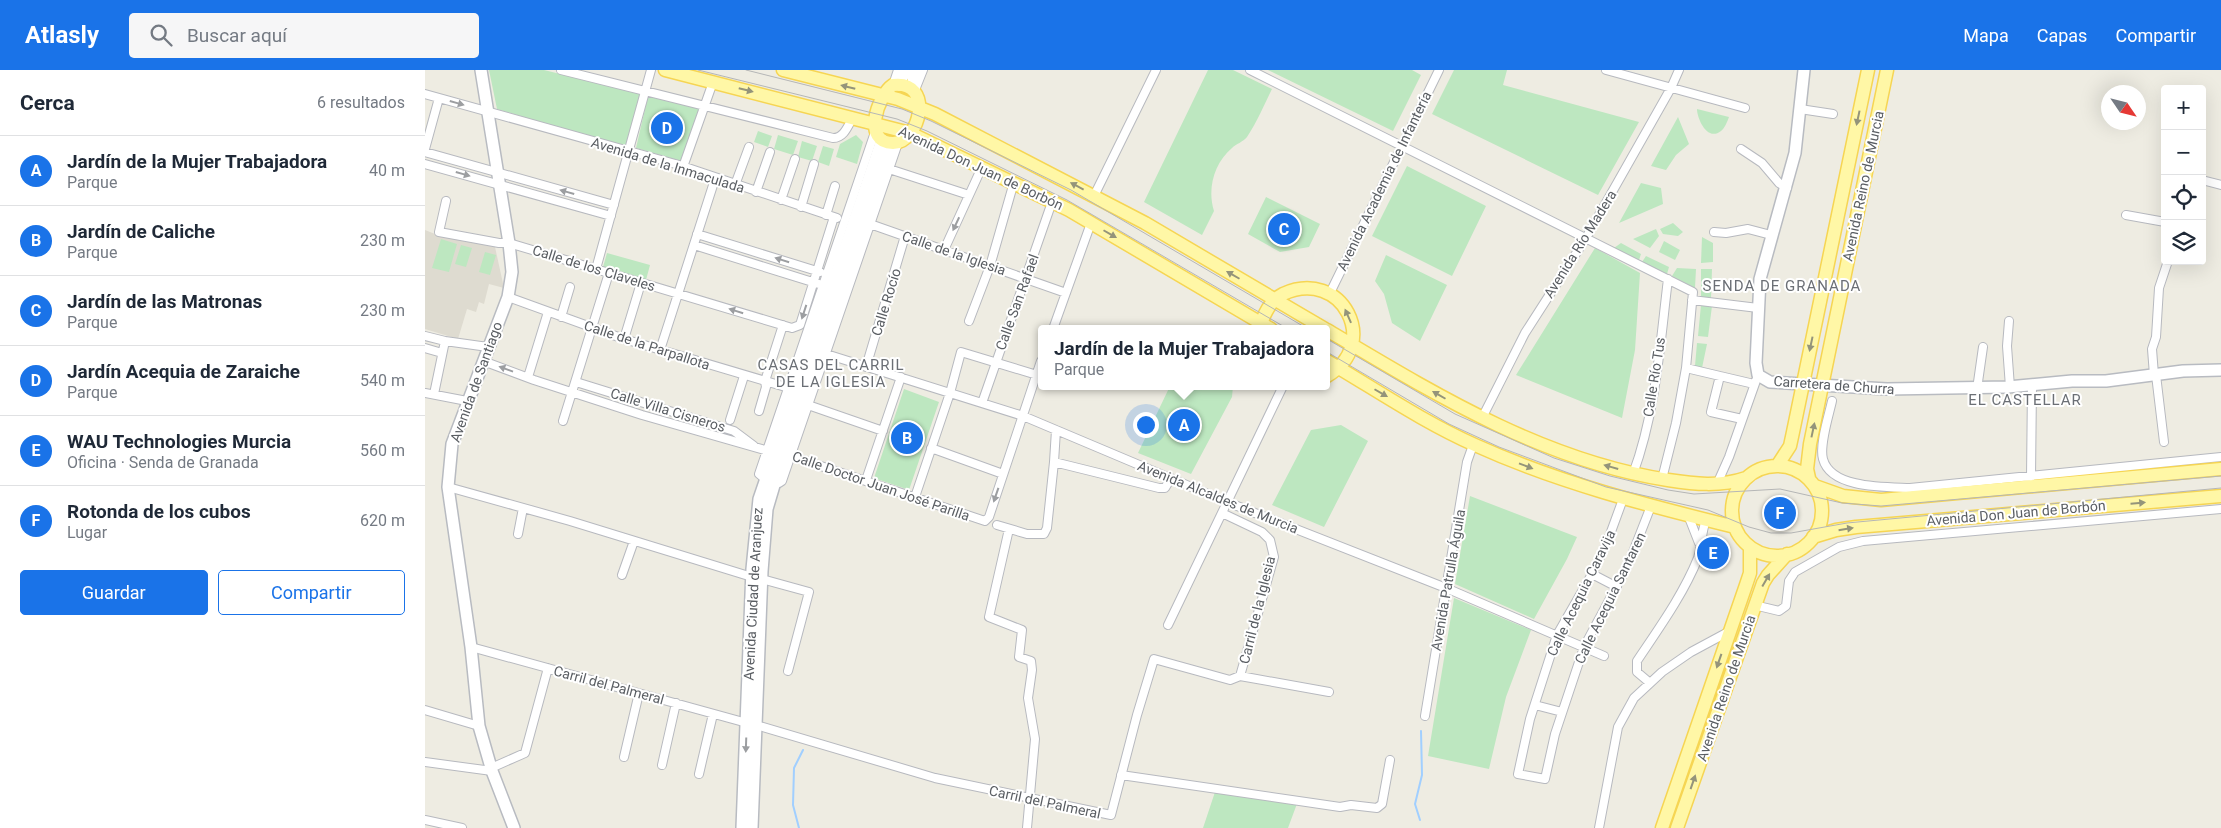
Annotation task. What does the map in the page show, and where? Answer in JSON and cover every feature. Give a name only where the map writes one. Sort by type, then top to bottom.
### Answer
[{"type":"main road","name":"Avenida Don Juan de Borbón","points":[[665,70],[853,117],[884,136],[911,133],[1053,202],[1261,325]]},
{"type":"main road","name":"Avenida Don Juan de Borbón","points":[[783,70],[919,107],[1145,222],[1319,325]]},
{"type":"main road","name":"Avenida Reino de Murcia","points":[[1777,466],[1790,446],[1868,70]]},
{"type":"main road","name":"Avenida Reino de Murcia","points":[[1812,482],[1808,458],[1887,70]]},
{"type":"main road","points":[[896,85],[905,85],[914,91],[919,107],[916,121],[911,133],[884,136],[877,111],[883,96],[896,85]]},
{"type":"main road","points":[[1264,325],[1266,310],[1275,299],[1295,289],[1313,288],[1329,293],[1341,302],[1350,315],[1353,330],[1352,345],[1347,358],[1339,368],[1330,374]]},
{"type":"main road","name":"Avenida Don Juan de Borbón","points":[[1330,331],[1447,400],[1482,418],[1537,442],[1594,463],[1633,474],[1693,484],[1729,484],[1746,478]]},
{"type":"main road","points":[[1330,363],[1473,445],[1563,481],[1623,499],[1735,527]]},
{"type":"main road","points":[[1777,466],[1798,471],[1812,482],[1820,498],[1822,512],[1819,526],[1806,545],[1787,554],[1769,555],[1750,547],[1739,535],[1732,514],[1733,501],[1738,489],[1746,478],[1761,469],[1777,466]]},
{"type":"main road","name":"Avenida Don Juan de Borbón","points":[[1812,482],[1843,496],[1881,500],[2221,469]]},
{"type":"main road","name":"Avenida Don Juan de Borbón","points":[[1813,537],[1836,530],[1856,527],[2221,496]]},
{"type":"main road","name":"Avenida Reino de Murcia","points":[[1662,828],[1750,572],[1750,547]]},
{"type":"main road","name":"Avenida Reino de Murcia","points":[[1677,828],[1755,605],[1768,575],[1787,554]]},
{"type":"street","name":"Avenida de Santiago","points":[[481,70],[489,112],[512,272],[507,297],[452,444],[448,487],[471,647],[479,726],[491,770],[514,828]]},
{"type":"street","points":[[561,70],[833,138],[843,134],[853,117]]},
{"type":"street","points":[[597,269],[651,70]]},
{"type":"street","points":[[896,85],[897,70]]},
{"type":"street","points":[[896,85],[905,70]]},
{"type":"street","points":[[914,91],[913,78],[916,70]]},
{"type":"street","points":[[914,91],[923,70]]},
{"type":"street","points":[[1094,196],[1156,70]]},
{"type":"street","points":[[1250,70],[1693,292],[1686,368],[1676,423],[1662,479]]},
{"type":"street","points":[[1606,70],[1745,108]]},
{"type":"street","name":"Avenida Río Madera","points":[[1482,418],[1525,333],[1586,238],[1671,88],[1679,70]]},
{"type":"street","name":"Carretera de Churra","points":[[1804,70],[1795,153],[1787,188],[1771,235],[1760,278],[1756,379],[1822,387],[1977,389],[2072,381],[2105,381],[2183,371],[2221,370]]},
{"type":"street","name":"Avenida Academia de Infantería","points":[[1329,293],[1435,71]]},
{"type":"street","points":[[683,167],[707,106],[713,82]]},
{"type":"street","name":"Avenida de la Inmaculada","points":[[425,94],[683,167],[735,186],[846,221]]},
{"type":"street","points":[[439,98],[425,151],[614,206]]},
{"type":"street","points":[[1800,109],[1833,114]]},
{"type":"street","points":[[779,453],[808,405],[889,169],[884,136]]},
{"type":"street","points":[[770,480],[782,481],[779,453],[789,388],[846,221],[884,136]]},
{"type":"street","name":"Avenida Ciudad de Aranjuez","points":[[742,828],[751,724],[757,578],[756,520],[759,499],[770,480],[884,136]]},
{"type":"street","points":[[735,186],[749,147]]},
{"type":"street","points":[[1741,149],[1762,163],[1779,183],[1787,188]]},
{"type":"street","points":[[756,192],[770,152]]},
{"type":"street","points":[[781,200],[795,159]]},
{"type":"street","points":[[425,164],[611,216]]},
{"type":"street","points":[[801,207],[814,164]]},
{"type":"street","points":[[944,250],[983,167]]},
{"type":"street","points":[[889,169],[969,195]]},
{"type":"street","points":[[660,350],[715,179]]},
{"type":"street","points":[[2206,181],[2221,185]]},
{"type":"street","points":[[969,321],[990,266],[1014,182]]},
{"type":"street","points":[[759,411],[767,387],[765,381],[783,325],[793,328],[800,325],[817,271],[835,186]]},
{"type":"street","name":"Calle de los Claveles","points":[[446,201],[439,232],[499,243],[509,243],[783,325]]},
{"type":"street","name":"Calle San Rafael","points":[[982,403],[1053,202]]},
{"type":"street","points":[[2126,215],[2161,221]]},
{"type":"street","points":[[1054,325],[1091,223]]},
{"type":"street","name":"Calle de la Iglesia","points":[[870,224],[1066,293]]},
{"type":"street","points":[[1714,232],[1726,233],[1748,229],[1771,235]]},
{"type":"street","points":[[697,234],[817,271],[829,270]]},
{"type":"street","name":"Calle Rocío","points":[[866,366],[905,236]]},
{"type":"street","points":[[694,245],[814,282],[823,289]]},
{"type":"street","points":[[2164,442],[2152,348],[2156,337],[2159,288],[2167,265]]},
{"type":"street","points":[[563,421],[609,273]]},
{"type":"street","name":"Calle Río Tus","points":[[1633,474],[1646,426],[1656,376],[1668,279]]},
{"type":"street","points":[[624,339],[641,283]]},
{"type":"street","points":[[561,317],[570,287]]},
{"type":"street","name":"Calle de la Parpallota","points":[[507,297],[592,329],[789,388]]},
{"type":"street","points":[[1692,300],[1758,308]]},
{"type":"street","points":[[528,377],[548,312]]},
{"type":"street","points":[[2009,321],[2007,346],[2010,387]]},
{"type":"street","points":[[425,336],[445,341],[489,347]]},
{"type":"street","points":[[434,394],[445,341]]},
{"type":"street","points":[[425,348],[442,353]]},
{"type":"street","points":[[1977,389],[1983,348]]},
{"type":"street","points":[[915,497],[950,393],[961,352],[996,361],[1037,375]]},
{"type":"street","name":"Avenida Alcaldes de Murcia","points":[[825,354],[1023,416],[1227,502],[1446,588],[1604,656]]},
{"type":"street","name":"Calle Villa Cisneros","points":[[483,361],[572,393],[742,445],[779,453]]},
{"type":"street","points":[[1686,368],[1720,376],[1756,379],[1717,484]]},
{"type":"street","name":"Calle Doctor Juan José Parilla","points":[[779,453],[866,480],[985,521],[989,516],[1038,372]]},
{"type":"street","points":[[730,420],[744,376]]},
{"type":"street","points":[[1720,376],[1711,412],[1742,419]]},
{"type":"street","points":[[866,480],[901,378]]},
{"type":"street","name":"Calle Villa Cisneros","points":[[576,382],[734,431],[755,447]]},
{"type":"street","points":[[2031,477],[2032,385]]},
{"type":"street","points":[[1168,625],[1281,390]]},
{"type":"street","points":[[425,393],[467,401]]},
{"type":"street","points":[[1832,401],[1822,458],[1827,467],[1836,476],[1871,486],[1911,488],[2221,458]]},
{"type":"street","points":[[808,405],[883,431]]},
{"type":"street","points":[[997,524],[1027,534],[1044,534],[1047,528],[1056,430]]},
{"type":"street","name":"Avenida Patrulla Águila","points":[[1425,716],[1467,462],[1473,445]]},
{"type":"street","points":[[931,448],[1003,474]]},
{"type":"street","points":[[1054,462],[1159,488],[1165,488],[1171,478]]},
{"type":"street","points":[[448,487],[809,592],[788,672]]},
{"type":"street","name":"Calle Acequia Caravija","points":[[1518,774],[1535,705],[1557,636],[1609,540],[1623,499]]},
{"type":"street","name":"Calle Acequia Santaren","points":[[1518,774],[1545,779],[1562,712],[1583,647],[1617,587],[1641,534],[1651,506]]},
{"type":"street","points":[[518,534],[523,508]]},
{"type":"street","points":[[1755,605],[1779,611],[1786,606],[1789,581],[1795,572],[1839,547],[1863,541],[2221,509]]},
{"type":"street","name":"Carril de la Iglesia","points":[[1121,775],[1154,659],[1230,680],[1240,676],[1274,557],[1270,540],[1266,536],[1246,523],[1222,513]]},
{"type":"street","points":[[1687,515],[1701,547]]},
{"type":"street","points":[[1650,683],[1637,672],[1637,661],[1688,580],[1701,547],[1702,529],[1706,520]]},
{"type":"street","points":[[1009,529],[989,618],[1021,630],[1019,657],[1031,661],[1032,670],[1028,698],[1035,739],[1027,828]]},
{"type":"street","points":[[622,575],[634,540]]},
{"type":"street","points":[[1592,574],[1617,587]]},
{"type":"street","points":[[1599,828],[1618,727],[1634,698],[1662,672],[1691,652],[1730,631]]},
{"type":"street","name":"Carril del Palmeral","points":[[471,647],[751,724],[935,778],[1111,815],[1121,775]]},
{"type":"street","points":[[425,762],[491,770],[525,753],[548,668]]},
{"type":"street","points":[[1240,676],[1329,692]]},
{"type":"street","points":[[624,757],[639,693]]},
{"type":"street","points":[[662,765],[676,703]]},
{"type":"street","points":[[1535,705],[1562,712]]},
{"type":"street","points":[[425,710],[479,726]]},
{"type":"street","points":[[699,774],[713,714]]},
{"type":"street","name":"Avenida Ciudad de Aranjuez","points":[[751,724],[752,828]]},
{"type":"street","points":[[1121,775],[1340,807],[1351,804],[1377,808],[1382,804],[1390,760]]},
{"type":"street","points":[[425,820],[462,828]]},
{"type":"shaded area","points":[[425,230],[440,236],[495,247],[504,288],[489,284],[484,304],[479,302],[476,312],[467,309],[458,339],[425,329]]},
{"type":"green space","points":[[489,70],[544,70],[641,94],[627,148],[497,109]]},
{"type":"green space","points":[[1208,70],[1233,70],[1272,89],[1247,137],[1226,154],[1217,169],[1211,194],[1214,211],[1202,235],[1144,202]]},
{"type":"green space","points":[[1268,70],[1412,70],[1421,75],[1393,131]]},
{"type":"green space","points":[[1454,70],[1507,70],[1503,85],[1639,122],[1598,195],[1432,114]]},
{"type":"green space","points":[[648,96],[702,109],[681,161],[636,148]]},
{"type":"green space","points":[[1697,109],[1729,117],[1726,125],[1716,134],[1707,131],[1701,123]]},
{"type":"green space","points":[[1678,117],[1689,144],[1676,155],[1666,170],[1651,166]]},
{"type":"green space","points":[[758,131],[772,136],[768,147],[754,142]]},
{"type":"green space","points":[[778,135],[798,141],[793,155],[774,149]]},
{"type":"green space","points":[[856,135],[863,142],[857,164],[836,157],[840,144]]},
{"type":"green space","points":[[802,141],[817,146],[812,161],[798,157]]},
{"type":"green space","points":[[823,146],[834,149],[829,166],[818,162]]},
{"type":"green space","points":[[1407,166],[1486,206],[1452,276],[1372,236]]},
{"type":"green space","points":[[1641,183],[1661,188],[1663,204],[1619,223]]},
{"type":"green space","points":[[1266,197],[1320,224],[1309,247],[1280,252],[1248,234]]},
{"type":"green space","points":[[1673,223],[1683,232],[1678,236],[1663,234],[1660,229]]},
{"type":"green space","points":[[1656,229],[1659,236],[1650,248],[1633,239]]},
{"type":"green space","points":[[1702,237],[1713,243],[1713,262],[1701,263]]},
{"type":"green space","points":[[441,239],[457,244],[449,272],[432,268]]},
{"type":"green space","points":[[1664,241],[1680,250],[1675,260],[1659,252]]},
{"type":"green space","points":[[1621,243],[1641,254],[1639,260],[1614,248]]},
{"type":"green space","points":[[461,245],[472,248],[466,267],[455,264]]},
{"type":"green space","points":[[1595,248],[1640,273],[1635,350],[1622,418],[1516,375]]},
{"type":"green space","points":[[485,252],[496,255],[490,275],[479,272]]},
{"type":"green space","points":[[607,253],[650,265],[646,280],[603,267]]},
{"type":"green space","points":[[1386,255],[1447,285],[1420,341],[1392,323],[1384,294],[1375,281]]},
{"type":"green space","points":[[1646,256],[1669,267],[1667,274],[1642,262]]},
{"type":"green space","points":[[1677,268],[1696,269],[1695,288],[1672,276]]},
{"type":"green space","points":[[1701,269],[1712,269],[1711,298],[1701,297]]},
{"type":"green space","points":[[1701,305],[1712,306],[1708,337],[1698,336]]},
{"type":"green space","points":[[1697,343],[1707,344],[1702,368],[1695,366]]},
{"type":"green space","points":[[904,389],[939,402],[909,490],[874,478]]},
{"type":"green space","points":[[1168,390],[1233,390],[1232,397],[1191,474],[1138,453]]},
{"type":"green space","points":[[1341,425],[1368,441],[1324,527],[1272,505],[1311,430]]},
{"type":"green space","points":[[1470,496],[1577,537],[1534,619],[1455,584]]},
{"type":"green space","points":[[1454,598],[1531,630],[1506,697],[1489,769],[1428,756]]},
{"type":"green space","points":[[1216,789],[1298,801],[1288,828],[1203,828]]},
{"type":"waterway","points":[[1420,820],[1415,804],[1422,775],[1421,731]]},
{"type":"waterway","points":[[799,828],[793,805],[794,768],[803,750]]},
{"type":"tram line","points":[[698,70],[897,119],[927,131],[1067,200],[1281,325]]},
{"type":"tram line","points":[[746,70],[902,109],[931,121],[1071,190],[1301,325]]},
{"type":"tram line","points":[[1330,341],[1455,414],[1554,458],[1610,476],[1668,490],[1694,494],[1780,489],[1842,503],[1881,506],[2221,476]]},
{"type":"tram line","points":[[1330,354],[1449,424],[1499,447],[1606,487],[1708,510],[1749,527],[1771,533],[1791,533],[1847,523],[2221,488]]},
{"type":"place","name":"Jardín Acequia de Zaraiche","points":[[667,128]]},
{"type":"place","name":"Jardín de las Matronas","points":[[1284,229]]},
{"type":"place","name":"Jardín de la Mujer Trabajadora","points":[[1184,425]]},
{"type":"place","name":"Jardín de Caliche","points":[[907,438]]},
{"type":"place","name":"Rotonda de los cubos","points":[[1780,513]]},
{"type":"place","name":"WAU Technologies Murcia","points":[[1713,553]]},
{"type":"district","name":"SENDA DE GRANADA","points":[[1782,286]]},
{"type":"district","name":"CASAS DEL CARRIL DE LA IGLESIA","points":[[831,374]]},
{"type":"district","name":"EL CASTELLAR","points":[[2025,400]]}]
